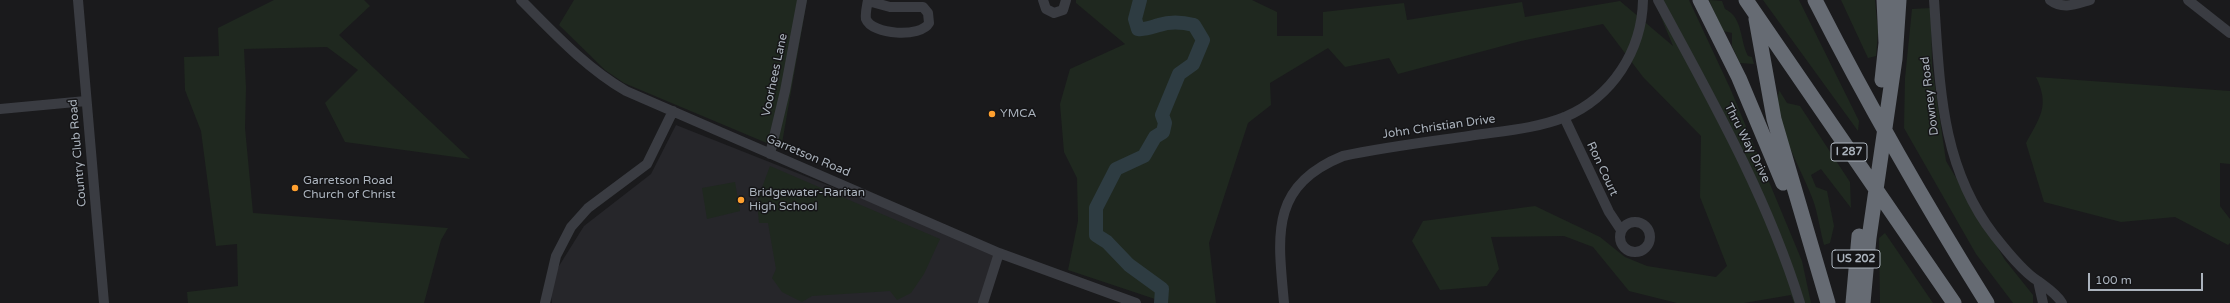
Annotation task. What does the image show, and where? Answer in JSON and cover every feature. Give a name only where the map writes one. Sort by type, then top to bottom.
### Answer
[{"type":"highway","points":[[1700,0],[1739,78],[1814,256]]},
{"type":"highway","name":"I 287","points":[[1746,0],[1954,303]]},
{"type":"highway","points":[[1753,0],[1764,70],[1776,126],[1828,303]]},
{"type":"highway","points":[[1815,0],[1869,103],[1918,191],[1987,303]]},
{"type":"highway","name":"US 202","points":[[1852,303],[1862,214],[1883,73],[1886,43],[1884,0]]},
{"type":"highway","name":"US 202","points":[[1864,303],[1870,228],[1898,33],[1899,0]]},
{"type":"street","name":"Country Club Road","points":[[78,0],[104,303]]},
{"type":"street","name":"Garretson Road","points":[[521,0],[576,54],[609,81],[626,91],[999,253],[1136,303]]},
{"type":"street","name":"Voorhees Lane","points":[[770,154],[785,91],[802,0]]},
{"type":"street","points":[[868,0],[890,7],[923,7],[928,13],[929,23],[923,30],[914,32],[883,30],[867,20],[868,0]]},
{"type":"street","points":[[1043,0],[1046,9],[1054,13],[1063,10],[1066,0]]},
{"type":"street","name":"John Christian Drive","points":[[1284,303],[1279,232],[1282,219],[1294,193],[1305,180],[1327,163],[1343,156],[1530,126],[1564,117],[1597,97],[1618,75],[1637,38],[1643,0]]},
{"type":"street","name":"Thru Way Drive","points":[[1658,0],[1767,211],[1786,257],[1800,303]]},
{"type":"street","name":"Downey Road","points":[[1934,0],[1942,105],[1952,153],[1968,193],[1990,228],[2038,282],[2045,285],[2062,303]]},
{"type":"street","points":[[2050,0],[2058,6],[2070,6],[2090,0]]},
{"type":"street","points":[[2188,0],[2230,33]]},
{"type":"street","points":[[0,109],[86,101]]},
{"type":"street","points":[[545,303],[556,256],[571,227],[588,208],[647,164],[673,111]]},
{"type":"street","name":"Ron Court","points":[[1564,117],[1609,212],[1621,230]]},
{"type":"street","points":[[983,303],[999,253]]},
{"type":"street","name":"Downey Road","points":[[2038,282],[2043,303]]},
{"type":"shaded area","points":[[274,0],[364,0],[370,6],[339,35],[470,159],[345,142],[325,103],[358,70],[327,47],[244,49],[246,88],[245,128],[253,213],[448,228],[441,240],[424,303],[188,303],[187,292],[238,286],[237,244],[216,246],[201,131],[185,90],[184,57],[219,56],[218,28]]},
{"type":"shaded area","points":[[574,0],[807,0],[781,149],[624,83],[605,70],[559,25]]},
{"type":"shaded area","points":[[1076,0],[1252,0],[1277,12],[1277,36],[1323,36],[1323,12],[1404,3],[1407,20],[1522,2],[1525,17],[1620,1],[1673,46],[1654,0],[1689,0],[1730,88],[1802,261],[1811,303],[1794,303],[1791,295],[1744,303],[1677,303],[1629,291],[1593,247],[1564,236],[1491,237],[1499,269],[1487,286],[1440,290],[1412,241],[1423,221],[1535,206],[1600,237],[1625,257],[1647,266],[1716,277],[1727,266],[1700,197],[1701,136],[1643,77],[1603,24],[1521,41],[1398,74],[1389,58],[1345,67],[1328,48],[1270,83],[1271,105],[1248,123],[1209,243],[1216,303],[1167,303],[1068,270],[1078,221],[1077,178],[1064,152],[1060,104],[1070,69],[1125,44],[1076,3]]},
{"type":"shaded area","points":[[1709,0],[1722,1],[1725,9],[1735,18],[1738,23],[1745,50],[1748,56],[1752,57],[1754,64],[1740,63],[1732,46],[1732,33],[1723,31]]},
{"type":"shaded area","points":[[1763,0],[1799,0],[1859,121],[1858,131]]},
{"type":"shaded area","points":[[1841,0],[1875,0],[1878,32],[1876,56],[1868,58]]},
{"type":"shaded area","points":[[1931,8],[1932,66],[1946,161],[2005,260],[2033,295],[2033,303],[2013,303],[1976,254],[1904,128],[1905,78],[1912,9]]},
{"type":"shaded area","points":[[2036,77],[2230,91],[2230,164],[2220,163],[2220,206],[2230,219],[2230,243],[2228,245],[2175,217],[2121,222],[2044,202],[2026,143],[2042,111],[2042,96]]},
{"type":"shaded area","points":[[1779,90],[1787,103],[1800,106],[1850,182],[1851,208],[1821,169],[1811,175],[1816,187],[1827,191],[1834,226],[1830,243],[1824,245],[1813,200],[1789,146],[1784,131],[1778,103]]},
{"type":"shaded area","name":"Bridgewater-Raritan High School","points":[[676,125],[999,253],[986,303],[552,303],[549,282],[584,226],[651,174]]},
{"type":"shaded area","points":[[770,166],[940,239],[924,274],[911,293],[897,300],[890,291],[812,296],[802,302],[782,292],[772,278],[776,269],[768,223],[759,223],[757,201]]},
{"type":"shaded area","points":[[735,182],[740,211],[707,219],[702,188]]},
{"type":"shaded area","points":[[1885,233],[1933,303],[1880,303],[1879,238]]},
{"type":"waterway","points":[[1140,0],[1135,19],[1138,29],[1146,29],[1168,23],[1185,23],[1194,25],[1203,40],[1193,64],[1179,74],[1162,115],[1165,123],[1163,132],[1155,137],[1144,156],[1116,169],[1096,208],[1096,235],[1107,242],[1129,265],[1162,289],[1161,303]]},
{"type":"place","name":"YMCA","points":[[992,114]]},
{"type":"place","name":"Garretson Road Church of Christ","points":[[295,188]]},
{"type":"place","name":"Bridgewater-Raritan High School","points":[[741,200]]}]
